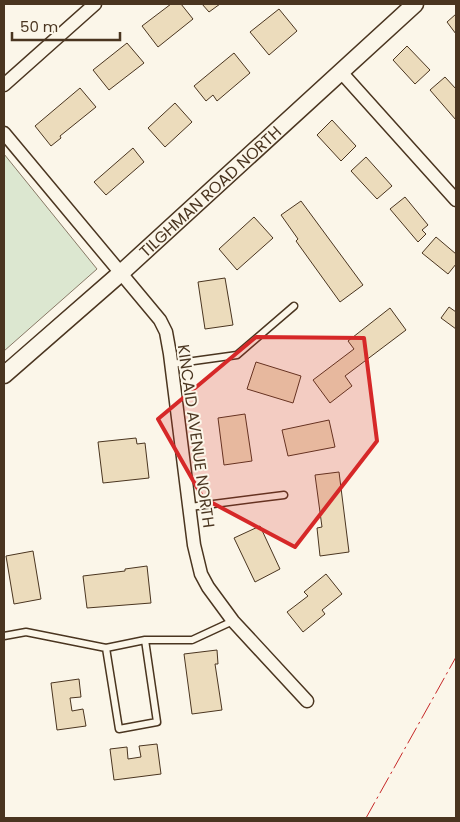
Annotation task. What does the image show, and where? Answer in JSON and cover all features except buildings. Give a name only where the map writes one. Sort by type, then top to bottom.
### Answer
[{"type":"street","points":[[4,85],[94,4]]},
{"type":"street","name":"TILGHMAN ROAD NORTH","points":[[4,375],[122,272],[415,4]]},
{"type":"street","points":[[341,72],[456,200]]},
{"type":"street","name":"KINCAID AVENUE NORTH","points":[[4,133],[122,272],[160,320],[166,332],[172,364],[194,545],[201,574],[208,587],[233,621],[307,701]]},
{"type":"lane","points":[[172,364],[237,355],[294,306]]},
{"type":"lane","points":[[190,507],[284,495]]},
{"type":"lane","points":[[4,636],[26,632],[106,648],[145,640],[192,640],[233,621]]},
{"type":"lane","points":[[106,648],[119,729],[157,722],[145,640]]},
{"type":"highlighted area","points":[[256,337],[364,338],[377,441],[295,547],[203,498],[158,419]]},
{"type":"green space","points":[[4,154],[97,269],[4,351]]},
{"type":"power","points":[[366,818],[456,657]]}]
